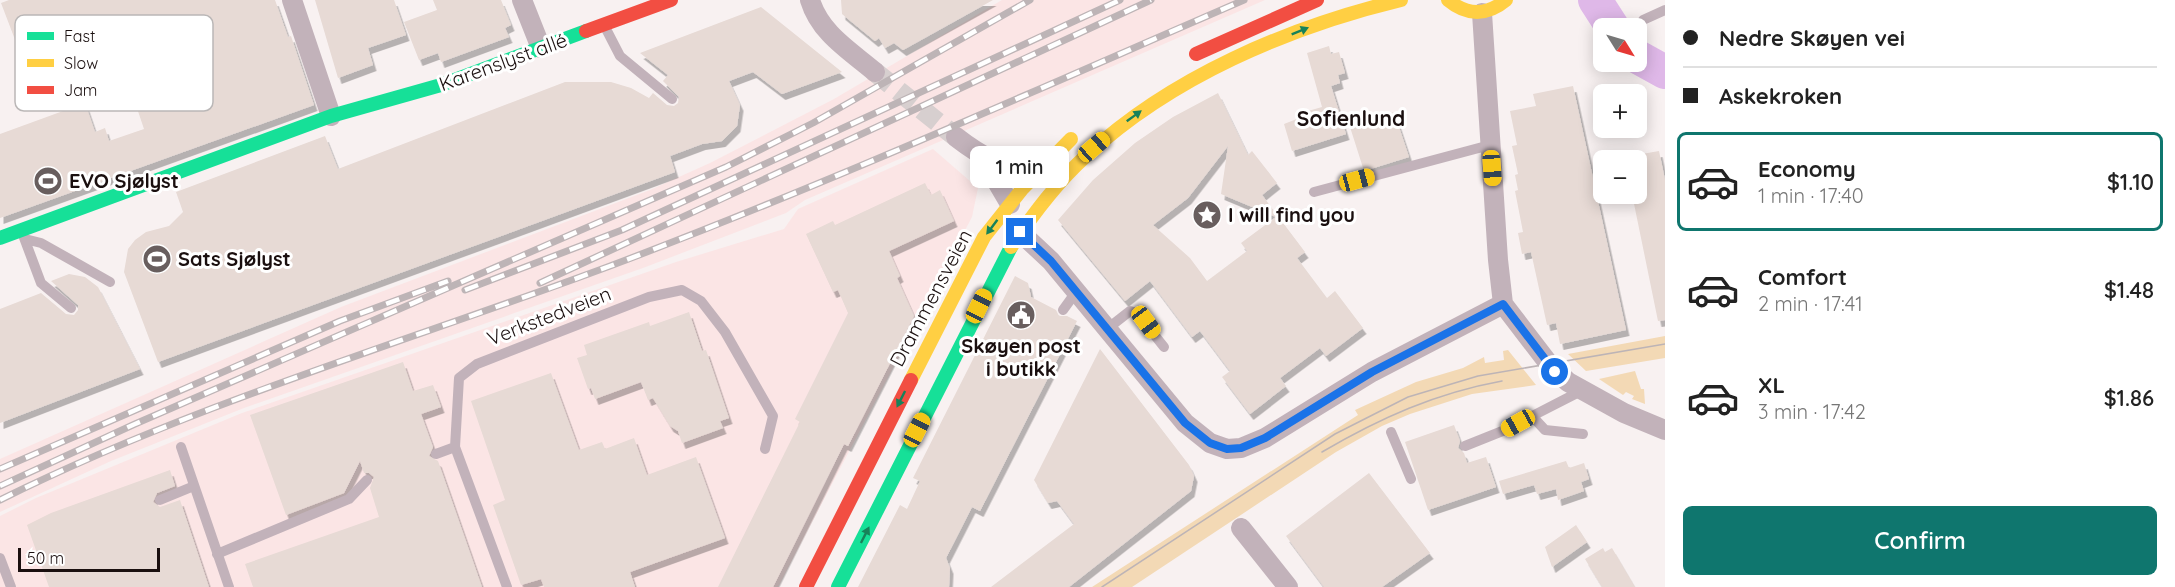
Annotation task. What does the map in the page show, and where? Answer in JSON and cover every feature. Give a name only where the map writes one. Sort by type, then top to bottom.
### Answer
[{"type":"main road","name":"Karenslyst allé","points":[[0,238],[23,236],[331,116],[441,85],[671,0]]},
{"type":"main road","points":[[1182,61],[1317,0]]},
{"type":"main road","points":[[838,587],[996,272],[1020,232],[1047,195],[1094,147],[1138,112],[1169,92],[1295,32],[1330,19],[1401,0]]},
{"type":"main road","points":[[1448,0],[1463,11],[1482,13],[1492,11],[1506,0]]},
{"type":"main road","name":"Drammensveien","points":[[806,587],[971,259],[1010,204],[1037,172],[1080,130]]},
{"type":"street","points":[[292,0],[331,116]]},
{"type":"street","points":[[522,0],[541,48]]},
{"type":"street","points":[[810,0],[818,21],[826,31],[875,72]]},
{"type":"street","points":[[1482,13],[1498,260],[1503,304],[1555,372],[1581,391],[1624,413],[1665,430]]},
{"type":"street","points":[[956,137],[983,158],[1007,167],[1037,172]]},
{"type":"street","points":[[983,158],[1010,204]]},
{"type":"street","points":[[1020,232],[1051,261],[1185,423],[1210,443],[1227,449],[1241,448],[1265,438],[1372,372],[1503,304]]},
{"type":"street","points":[[1241,528],[1288,587]]},
{"type":"lane","points":[[1647,18],[1665,10]]},
{"type":"lane","points":[[604,25],[620,56],[672,99]]},
{"type":"lane","points":[[1314,192],[1490,145]]},
{"type":"lane","points":[[23,236],[41,243],[110,282]]},
{"type":"lane","points":[[23,236],[41,283],[71,308]]},
{"type":"lane","name":"Verkstedveien","points":[[507,587],[455,447],[459,378],[477,364],[649,297],[682,290],[701,301],[725,333],[773,416],[765,449]]},
{"type":"lane","points":[[1063,310],[1076,292]]},
{"type":"lane","points":[[1107,329],[1130,311],[1137,313],[1164,347]]},
{"type":"lane","points":[[1465,446],[1505,430],[1581,391]]},
{"type":"lane","points":[[1532,416],[1545,430],[1583,434]]},
{"type":"lane","points":[[1391,432],[1411,479]]},
{"type":"lane","points":[[181,447],[229,587]]},
{"type":"lane","points":[[436,454],[455,447]]},
{"type":"lane","points":[[218,554],[349,499],[367,480]]},
{"type":"lane","points":[[160,500],[194,486]]},
{"type":"lane","points":[[0,558],[11,587]]},
{"type":"shaded area","points":[[1002,0],[1265,0],[805,200],[786,213],[643,268],[244,408],[111,461],[0,512],[0,459],[341,307],[650,190],[710,163],[834,99]]},
{"type":"shaded area","points":[[933,149],[978,188],[972,217],[778,587],[0,587],[0,516],[36,498],[242,413],[676,262],[784,229],[798,209]]},
{"type":"shaded area","points":[[1665,336],[1665,358],[1586,371],[1568,354]]},
{"type":"shaded area","points":[[1508,350],[1536,385],[1472,394],[1410,414],[1382,426],[1336,452],[1132,587],[1092,587],[1358,415],[1355,410],[1416,382],[1463,368],[1484,357],[1485,363],[1504,360],[1503,351]]},
{"type":"shaded area","points":[[1635,371],[1641,389],[1644,389],[1645,404],[1632,399],[1634,396],[1626,392],[1623,395],[1599,379]]},
{"type":"building","points":[[9,0],[275,0],[288,37],[291,36],[314,105],[0,218],[0,134],[63,111],[88,111],[95,132],[105,128],[109,141],[144,129],[138,111],[213,111],[213,15],[15,15],[15,40],[1,3]]},
{"type":"building","points":[[315,0],[394,0],[406,35],[368,48],[373,65],[338,78]]},
{"type":"building","points":[[433,0],[501,0],[511,25],[505,28],[509,37],[441,62],[438,53],[419,60],[404,22],[437,10]]},
{"type":"building","points":[[841,0],[993,0],[903,50],[894,43],[885,48],[879,38],[875,41],[842,14]]},
{"type":"building","points":[[761,7],[842,72],[782,94],[753,72],[729,81],[740,105],[737,126],[722,141],[702,144],[670,156],[675,172],[158,362],[124,272],[128,249],[135,240],[146,232],[169,226],[183,212],[176,192],[325,136],[338,169],[565,82],[611,82],[631,88],[649,98],[653,93],[667,105],[674,106],[678,103],[679,97],[663,81],[668,75],[640,53]]},
{"type":"building","points":[[1329,46],[1331,54],[1339,52],[1345,73],[1338,75],[1340,83],[1331,86],[1346,134],[1292,151],[1284,124],[1302,117],[1301,113],[1322,107],[1307,53]]},
{"type":"building","points":[[1573,86],[1593,178],[1593,204],[1599,204],[1626,330],[1560,344],[1556,323],[1547,325],[1531,252],[1522,254],[1518,233],[1523,232],[1515,191],[1518,190],[1515,175],[1518,174],[1512,146],[1517,145],[1510,111],[1536,106],[1533,94]]},
{"type":"building","points":[[1218,93],[1248,155],[1252,151],[1277,183],[1262,195],[1305,252],[1297,258],[1327,298],[1335,291],[1363,328],[1326,356],[1320,348],[1280,378],[1286,386],[1250,414],[1222,377],[1230,371],[1200,331],[1192,337],[1150,281],[1125,301],[1058,220],[1093,180],[1135,143],[1173,117]],"holes":[[[1228,146],[1221,194],[1276,217],[1241,243],[1247,251],[1207,281],[1190,258],[1153,225],[1188,198]]]},
{"type":"building","points":[[1394,112],[1409,157],[1364,171],[1350,127]]},
{"type":"building","points":[[1659,151],[1665,180],[1665,320],[1658,321],[1634,204],[1647,204],[1647,153]]},
{"type":"building","points":[[925,183],[931,195],[940,190],[954,221],[889,251],[900,276],[897,278],[914,316],[848,446],[844,444],[773,587],[718,587],[800,422],[795,419],[848,313],[838,290],[833,292],[806,234],[833,221],[835,225]]},
{"type":"building","points":[[69,274],[85,277],[98,287],[140,369],[0,423],[0,309],[41,293],[66,314],[74,315],[78,310],[78,305],[51,281]]},
{"type":"building","points":[[1015,276],[1028,283],[1031,297],[1056,310],[1059,316],[1067,316],[1077,321],[980,511],[972,507],[946,558],[950,568],[949,587],[858,587],[900,505],[907,509],[920,481],[913,478]]},
{"type":"building","points":[[689,312],[702,351],[706,350],[729,418],[720,421],[723,428],[682,443],[678,431],[670,426],[653,398],[648,400],[641,382],[595,399],[591,388],[588,389],[577,358],[587,355],[584,345],[649,322],[650,326]]},
{"type":"building","points":[[1100,349],[1189,465],[1194,476],[1191,491],[1069,587],[991,587],[1074,524],[1057,501],[1048,503],[1034,480]]},
{"type":"building","points":[[403,362],[413,391],[433,385],[441,407],[421,414],[433,447],[429,456],[438,461],[482,587],[253,587],[245,564],[379,517],[370,488],[374,477],[369,473],[364,473],[360,461],[344,493],[286,515],[250,415]]},
{"type":"building","points":[[551,373],[579,450],[602,442],[605,449],[634,438],[647,475],[696,457],[725,538],[630,572],[635,587],[544,587],[541,579],[521,585],[493,505],[505,500],[471,401]]},
{"type":"building","points":[[1454,425],[1460,441],[1458,448],[1464,453],[1467,463],[1486,457],[1496,487],[1428,510],[1405,442]]},
{"type":"building","points":[[1566,461],[1569,468],[1584,463],[1589,479],[1581,482],[1584,491],[1558,500],[1556,489],[1537,494],[1534,485],[1503,494],[1499,481]]},
{"type":"building","points":[[170,470],[175,486],[157,493],[153,502],[160,507],[180,500],[209,587],[49,587],[27,525],[51,513]]},
{"type":"building","points":[[1369,473],[1430,553],[1382,587],[1324,587],[1286,536]]},
{"type":"building","points":[[1576,525],[1587,542],[1552,567],[1545,547]]},
{"type":"building","points":[[1603,548],[1605,552],[1612,548],[1635,587],[1602,587],[1585,559]]},
{"type":"waterway","points":[[1595,0],[1607,18]]},
{"type":"waterway","points":[[1647,62],[1665,72]]},
{"type":"tunnel","points":[[875,72],[956,137]]},
{"type":"tram line","points":[[1102,587],[1335,434],[1408,397],[1478,376],[1665,344]]},
{"type":"tram line","points":[[1322,452],[1365,428],[1409,408],[1454,392],[1502,381]]},
{"type":"railway","points":[[0,486],[135,424],[726,167],[813,123],[1030,0]]},
{"type":"railway","points":[[465,290],[622,230],[1120,0]]},
{"type":"railway","points":[[540,283],[1151,0]]},
{"type":"railway","points":[[0,500],[74,465],[225,403],[610,266],[770,203],[929,137],[1244,0]]},
{"type":"railway","points":[[0,469],[340,321],[448,281]]},
{"type":"traffic: fast","points":[[0,238],[331,116],[441,85],[586,31]]},
{"type":"traffic: fast","points":[[838,587],[1011,247]]},
{"type":"traffic: slow","points":[[1011,247],[1046,199],[1075,166],[1119,128],[1155,102],[1233,58],[1275,40],[1359,11],[1401,0]]},
{"type":"traffic: slow","points":[[1448,0],[1462,9],[1477,12],[1492,9],[1506,0]]},
{"type":"traffic: slow","points":[[911,380],[984,237],[1023,188],[1071,139]]},
{"type":"traffic: jam","points":[[586,31],[671,0]]},
{"type":"traffic: jam","points":[[1196,54],[1317,0]]},
{"type":"traffic: jam","points":[[806,587],[911,380]]},
{"type":"place","name":"EVO Sjølyst","points":[[48,181]]},
{"type":"place","name":"I will find you","points":[[1207,215]]},
{"type":"place","name":"Sats Sjølyst","points":[[157,259]]},
{"type":"place","name":"Skøyen post i butikk","points":[[1021,315]]},
{"type":"district","name":"Sofienlund","points":[[1351,119]]},
{"type":"route","points":[[1020,232],[1051,261],[1185,423],[1210,443],[1227,449],[1241,448],[1265,438],[1372,372],[1503,304],[1555,372]]}]
